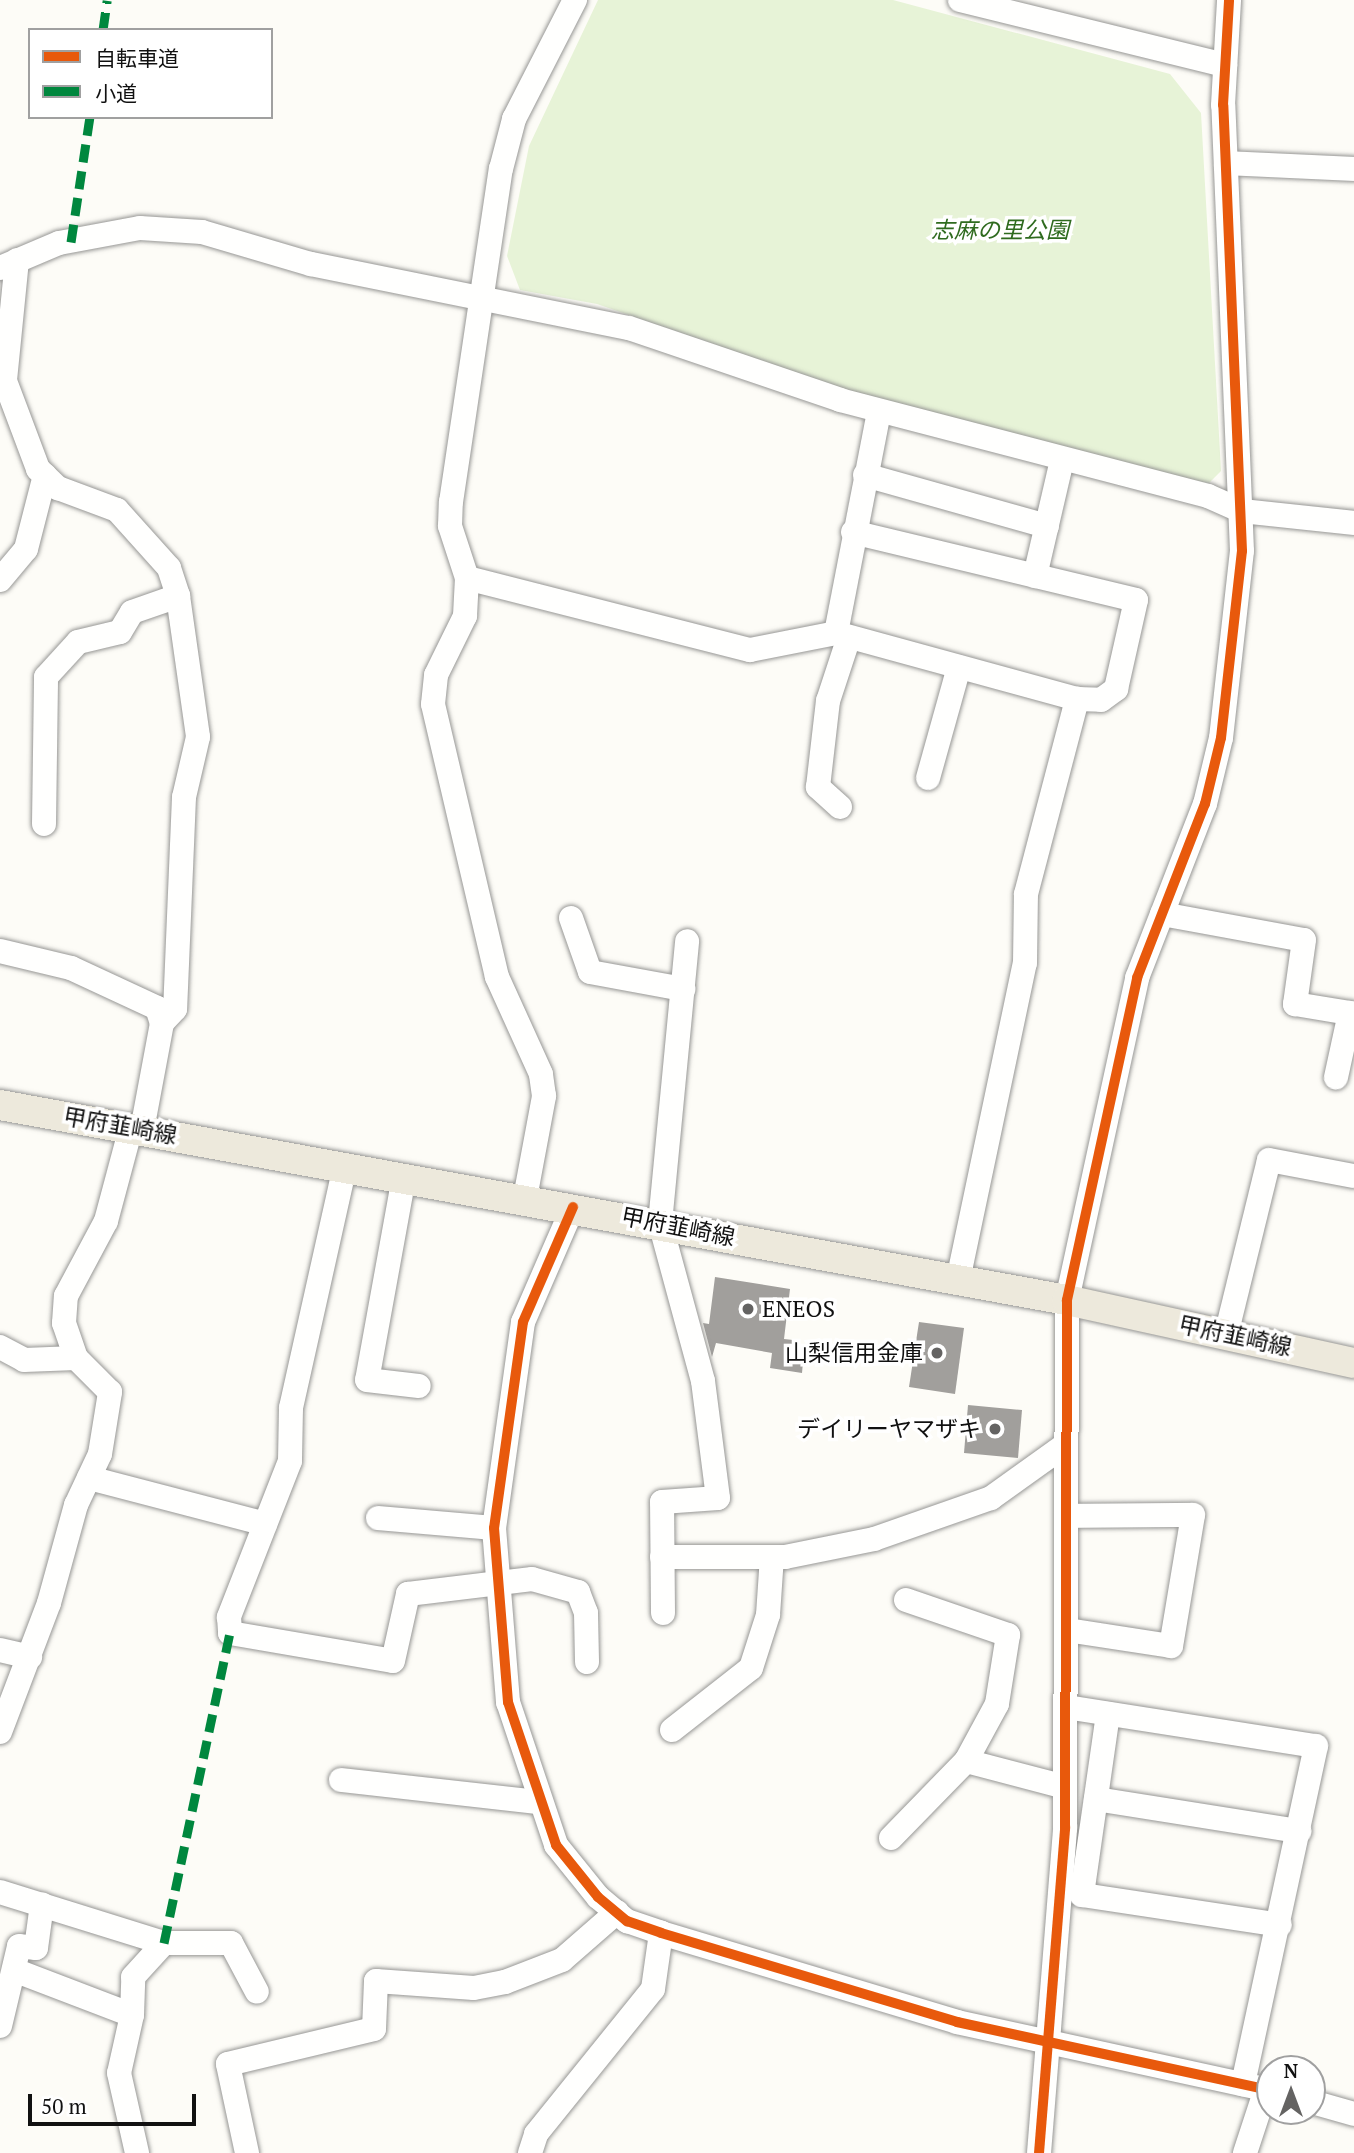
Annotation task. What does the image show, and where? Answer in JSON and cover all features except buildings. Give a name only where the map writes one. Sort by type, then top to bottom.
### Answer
[{"type":"main road","name":"甲府韮崎線","points":[[0,1105],[525,1198],[1068,1300],[1354,1363]]},
{"type":"street","points":[[525,1198],[544,1096],[541,1074],[497,976],[433,704],[436,675],[465,616],[467,578],[450,526],[451,502],[479,301],[514,119],[575,0]]},
{"type":"street","points":[[960,0],[1225,65]]},
{"type":"street","points":[[1039,2153],[1065,1787],[1065,1446],[1068,1300],[1137,978],[1205,804],[1221,738],[1242,511],[1226,163],[1225,65],[1228,0]]},
{"type":"street","points":[[1226,163],[1354,169]]},
{"type":"street","points":[[0,1732],[30,1657],[89,1478],[100,1454],[110,1392],[76,1358],[64,1323],[66,1296],[106,1221],[137,1129],[162,1023],[175,1009],[184,797],[198,737],[178,596],[169,568],[117,510],[58,488],[45,475],[5,381],[9,264],[59,243],[161,226],[479,301],[629,328],[879,411],[1208,496],[1242,511],[1354,523]]},
{"type":"street","points":[[840,807],[818,787],[828,701],[842,635],[853,532],[879,411]]},
{"type":"street","points":[[1035,576],[1062,460]]},
{"type":"street","points":[[0,580],[26,549],[45,475]]},
{"type":"street","points":[[865,475],[1046,526]]},
{"type":"street","points":[[467,578],[750,650],[842,635],[1076,699],[1101,700],[1116,689],[1136,600],[853,532]]},
{"type":"street","points":[[44,824],[46,677],[78,642],[120,632],[132,612],[178,596]]},
{"type":"street","points":[[928,778],[959,667]]},
{"type":"street","points":[[958,1280],[1025,963],[1026,894],[1076,699]]},
{"type":"street","points":[[1161,914],[1304,940],[1295,1004],[1349,1013],[1336,1077]]},
{"type":"street","points":[[571,918],[590,972],[683,989]]},
{"type":"street","points":[[663,1614],[662,1502],[718,1498],[703,1381],[660,1223],[687,941]]},
{"type":"street","points":[[0,951],[71,968],[124,989],[157,1008],[162,1023]]},
{"type":"street","points":[[1226,1335],[1269,1160],[1354,1176]]},
{"type":"street","points":[[345,1166],[291,1408],[290,1461],[229,1617],[230,1633],[393,1661],[408,1594],[532,1579],[578,1592],[586,1613],[586,1662]]},
{"type":"street","points":[[404,1177],[367,1380],[419,1387]]},
{"type":"street","points":[[573,1207],[523,1322],[494,1528],[496,1585],[508,1702],[537,1802],[556,1845],[617,1912],[661,1933],[957,2022],[1256,2086]]},
{"type":"street","points":[[0,1347],[24,1360],[76,1358]]},
{"type":"street","points":[[663,1557],[772,1557],[874,1539],[948,1516],[990,1498],[1065,1446]]},
{"type":"street","points":[[89,1478],[265,1524]]},
{"type":"street","points":[[1066,1516],[1193,1515],[1171,1646],[1066,1630]]},
{"type":"street","points":[[378,1518],[494,1528]]},
{"type":"street","points":[[673,1730],[751,1668],[768,1615],[772,1557]]},
{"type":"street","points":[[891,1838],[966,1761],[997,1704],[1008,1635],[906,1600]]},
{"type":"street","points":[[0,1650],[30,1657]]},
{"type":"street","points":[[1066,1707],[1316,1746],[1280,1925],[1263,2055]]},
{"type":"street","points":[[1108,1714],[1082,1895],[1280,1925]]},
{"type":"street","points":[[966,1761],[1065,1787]]},
{"type":"street","points":[[341,1780],[537,1802]]},
{"type":"street","points":[[1096,1799],[1299,1831]]},
{"type":"street","points":[[0,1892],[164,1943],[231,1942],[257,1992]]},
{"type":"street","points":[[0,2026],[19,1945],[36,1948],[42,1904]]},
{"type":"street","points":[[247,2153],[228,2064],[374,2029],[376,1981],[474,1988],[505,1982],[562,1960],[617,1912]]},
{"type":"street","points":[[530,2153],[536,2134],[653,1989],[661,1933]]},
{"type":"street","points":[[137,2153],[119,2073],[132,2015],[133,1977],[164,1943]]},
{"type":"street","points":[[14,1970],[132,2015]]},
{"type":"street","points":[[1245,2153],[1256,2101]]},
{"type":"street","points":[[1326,2106],[1354,2114]]},
{"type":"green space","name":"志麻の里公園","points":[[598,0],[893,0],[1170,74],[1201,113],[1221,471],[1209,483],[1188,480],[858,394],[597,304],[520,290],[507,256],[529,146]]},
{"type":"marked path","points":[[103,28],[107,0]]},
{"type":"marked path","points":[[71,242],[90,119]]},
{"type":"marked path","points":[[164,1943],[230,1633]]},
{"type":"cycle path","points":[[1039,2153],[1065,1828],[1067,1300],[1137,978],[1205,804],[1221,738],[1242,551],[1223,105],[1229,0]]},
{"type":"cycle path","points":[[573,1207],[523,1322],[494,1528],[508,1702],[556,1845],[598,1897],[627,1921],[661,1933],[957,2022],[1256,2087]]},
{"type":"place","name":"ENEOS","points":[[748,1309]]},
{"type":"place","name":"山梨信用金庫","points":[[937,1353]]},
{"type":"place","name":"デイリーヤマザキ","points":[[995,1429]]}]
